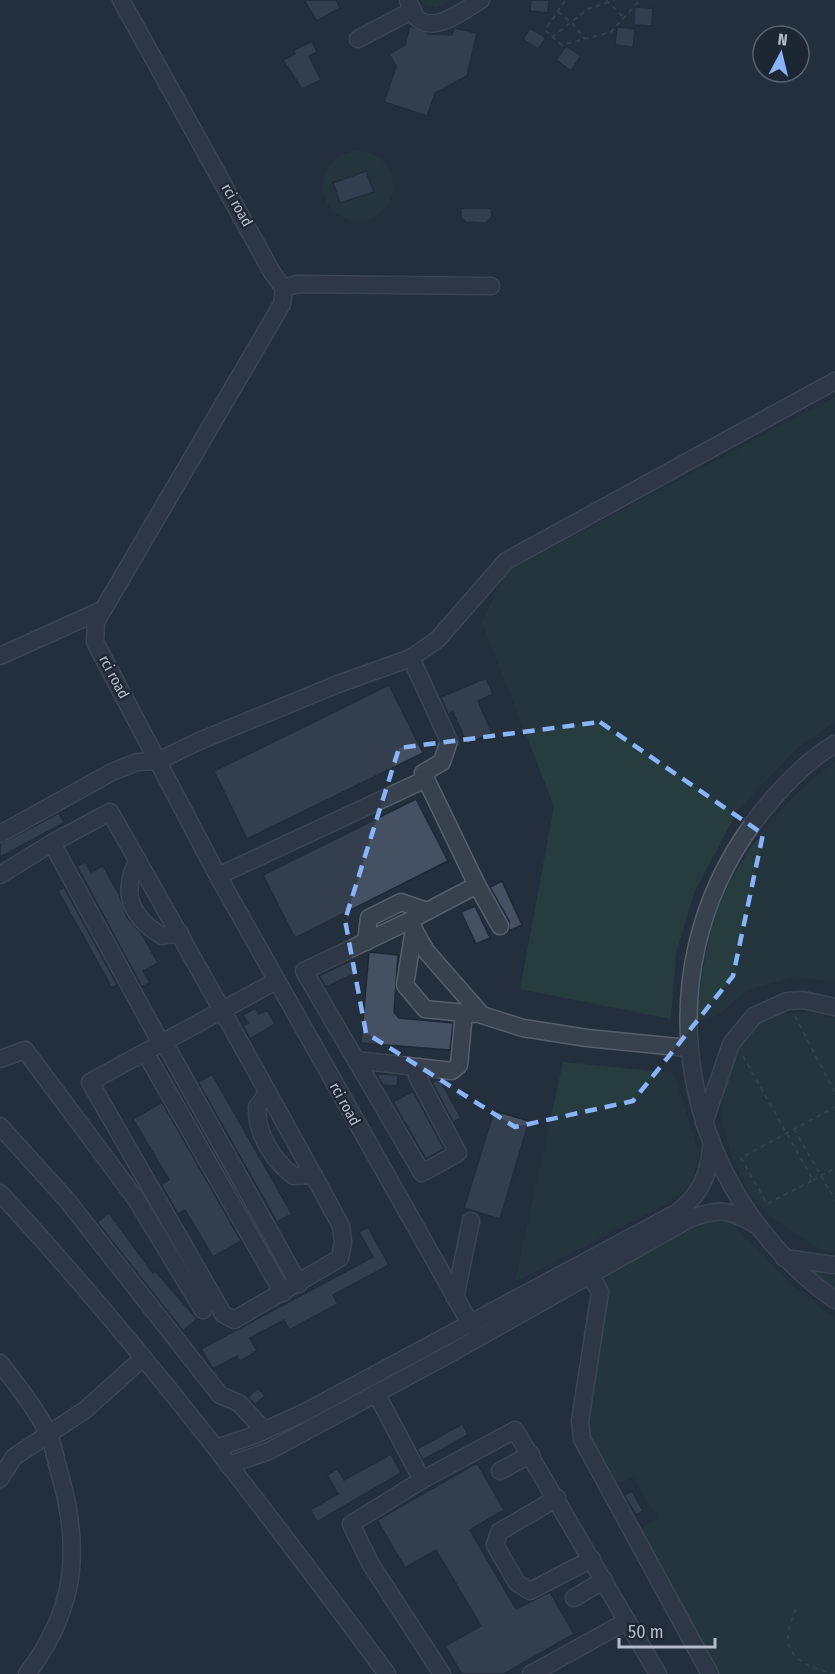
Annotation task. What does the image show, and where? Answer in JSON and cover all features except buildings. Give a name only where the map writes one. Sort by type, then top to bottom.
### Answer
[{"type":"street","name":"rci road","points":[[121,0],[273,274],[284,288],[282,304],[96,621],[95,642],[218,876],[471,1325]]},
{"type":"street","points":[[358,39],[410,5],[416,17],[427,24],[442,22],[481,0]]},
{"type":"street","points":[[284,288],[298,284],[491,286]]},
{"type":"street","points":[[0,834],[112,772],[137,762],[158,761],[197,742],[338,684],[411,658],[438,639],[506,561],[835,381]]},
{"type":"street","points":[[0,656],[102,610]]},
{"type":"street","points":[[411,658],[449,741],[442,762],[423,773],[477,885],[500,926]]},
{"type":"street","points":[[835,744],[796,774],[767,805],[741,839],[721,877],[705,916],[694,958],[688,1000],[688,1048],[711,1147],[756,1225],[784,1258],[835,1300]]},
{"type":"street","points":[[218,876],[426,779]]},
{"type":"street","points":[[0,875],[52,843],[110,812],[180,933],[222,1011],[267,1094],[341,1226],[343,1242],[340,1258],[234,1320],[223,1314],[90,1082],[222,1011],[278,982],[366,942],[412,925],[427,911],[477,885]]},
{"type":"street","points":[[52,843],[157,1036],[164,1042],[299,1284]]},
{"type":"street","points":[[138,860],[129,884],[128,894],[133,907],[141,920],[162,936],[180,933]]},
{"type":"street","points":[[366,942],[369,918],[401,902],[427,911]]},
{"type":"street","points":[[412,925],[405,985],[425,1009],[482,1015],[523,1028],[587,1038],[688,1048]]},
{"type":"street","points":[[412,925],[426,951],[482,1015]]},
{"type":"street","points":[[304,971],[422,1173],[458,1153],[417,1076],[419,1067]]},
{"type":"street","points":[[704,1124],[734,1039],[754,1016],[787,1001],[803,1000],[835,1007]]},
{"type":"street","points":[[356,1060],[452,1071],[459,1065],[464,1013]]},
{"type":"street","points":[[0,1059],[25,1050],[136,1199],[204,1310]]},
{"type":"street","points":[[145,1052],[283,1293]]},
{"type":"street","points":[[267,1094],[257,1107],[258,1125],[278,1162],[294,1176],[314,1175]]},
{"type":"street","points":[[0,1126],[66,1199],[220,1395],[239,1403],[260,1432]]},
{"type":"street","points":[[216,1448],[305,1412],[678,1212],[695,1198],[703,1185],[710,1163],[711,1147]]},
{"type":"street","points":[[0,1193],[79,1278],[216,1448],[387,1674]]},
{"type":"street","points":[[228,1465],[269,1451],[691,1218],[712,1211],[731,1211],[756,1225]]},
{"type":"street","points":[[455,1298],[471,1221]]},
{"type":"street","points":[[784,1258],[835,1264]]},
{"type":"street","points":[[591,1275],[600,1292],[580,1421],[582,1439],[710,1674]]},
{"type":"street","points":[[0,1479],[14,1457],[85,1410],[143,1358]]},
{"type":"street","points":[[0,1363],[49,1435],[68,1503],[71,1536],[70,1587],[58,1624],[27,1674]]},
{"type":"street","points":[[375,1393],[422,1480]]},
{"type":"street","points":[[441,1674],[370,1563],[351,1524],[422,1480],[515,1430],[557,1498],[658,1674]]},
{"type":"street","points":[[500,1472],[531,1454]]},
{"type":"street","points":[[557,1498],[499,1532],[495,1545],[517,1583],[530,1591],[592,1559]]},
{"type":"street","points":[[574,1598],[603,1580]]},
{"type":"street","points":[[531,1674],[627,1621]]},
{"type":"path","points":[[566,0],[545,30],[561,45],[611,32],[640,0]]},
{"type":"path","points":[[552,37],[588,9],[615,0]]},
{"type":"path","points":[[608,1],[624,18]]},
{"type":"path","points":[[558,12],[572,22],[585,39]]},
{"type":"path","points":[[787,1001],[835,1093]]},
{"type":"path","points":[[734,1039],[813,1180]]},
{"type":"path","points":[[835,1107],[741,1158],[767,1204],[835,1167]]},
{"type":"path","points":[[794,1129],[835,1200]]},
{"type":"path","points":[[796,1609],[787,1628],[787,1643],[793,1655],[807,1666],[835,1674]]},
{"type":"highlighted area","points":[[600,722],[763,834],[733,976],[633,1101],[515,1127],[366,1033],[345,920],[399,748]]},
{"type":"green space","points":[[420,0],[451,0],[436,8],[423,4]]},
{"type":"green space","points":[[351,151],[365,151],[378,157],[387,166],[393,179],[391,199],[383,211],[365,221],[351,221],[338,215],[329,206],[323,193],[323,179],[329,166],[338,157]]},
{"type":"green space","points":[[835,397],[835,721],[796,749],[738,810],[694,893],[676,954],[671,1019],[520,989],[554,806],[482,622],[506,572]]},
{"type":"green space","points":[[835,762],[835,980],[791,978],[747,990],[717,1016],[695,1022],[712,928],[724,894],[735,873],[764,830],[781,810]]},
{"type":"green space","points":[[809,1013],[835,1018],[835,1253],[809,1242],[776,1220],[759,1205],[745,1184],[732,1157],[722,1115],[722,1089],[725,1075],[738,1048],[747,1037],[769,1019],[782,1014]]},
{"type":"green space","points":[[563,1062],[674,1073],[699,1153],[691,1186],[663,1206],[515,1282]]},
{"type":"green space","points":[[724,1215],[790,1283],[835,1319],[835,1674],[717,1674],[639,1530],[658,1518],[633,1478],[617,1483],[587,1438],[605,1291],[597,1276],[701,1218]]},
{"type":"green space","points":[[801,1264],[835,1276],[835,1293]]}]
